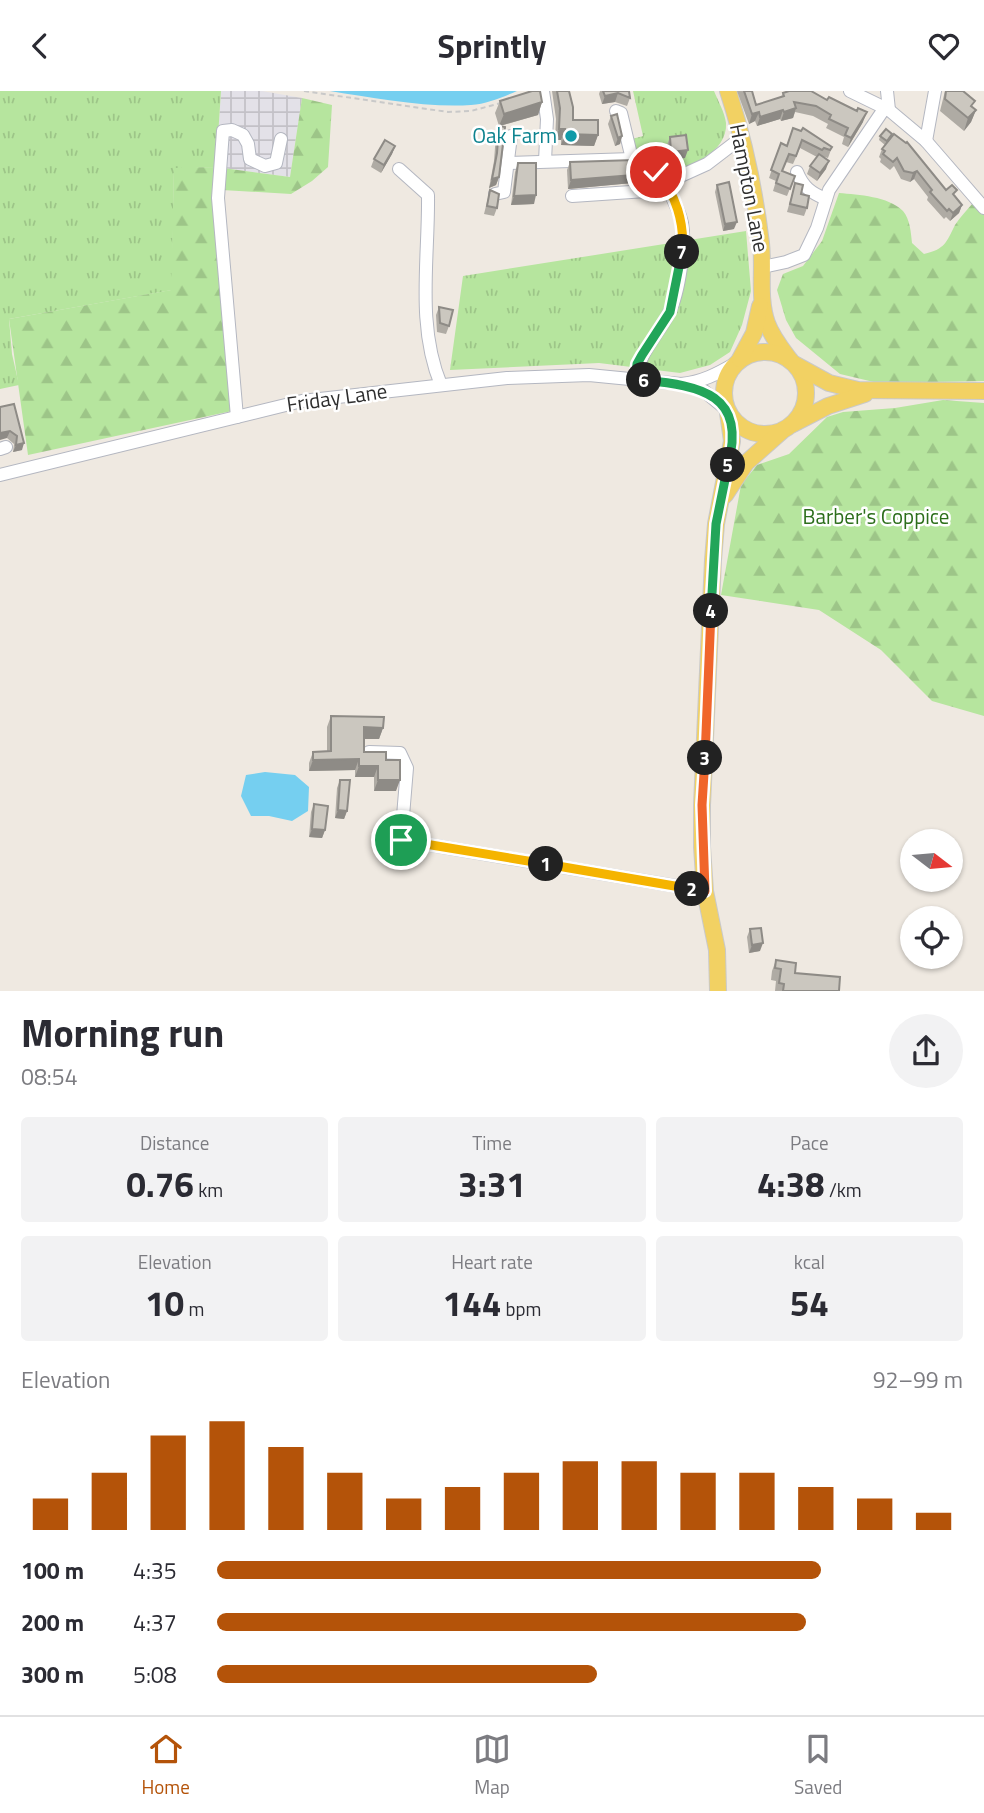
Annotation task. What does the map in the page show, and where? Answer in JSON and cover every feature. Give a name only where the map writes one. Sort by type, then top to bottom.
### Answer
[{"type":"main road","name":"Hampton Lane","points":[[727,91],[741,138],[754,200],[763,267],[757,323],[738,361]]},
{"type":"main road","name":"Hampton Lane","points":[[762,287],[768,325],[793,363]]},
{"type":"main road","points":[[718,991],[717,950],[705,891],[702,805],[713,560],[719,509],[732,450],[725,386],[738,361],[748,355],[763,353],[793,363],[829,383],[846,388],[874,391],[984,391]]},
{"type":"main road","points":[[719,509],[746,463],[788,427],[802,409],[805,394],[803,379],[793,363]]},
{"type":"main road","points":[[727,411],[737,423],[752,431],[767,433],[788,427],[841,401],[874,391]]},
{"type":"street","points":[[542,91],[547,119],[545,161]]},
{"type":"street","points":[[850,91],[886,109],[926,141],[984,208]]},
{"type":"street","points":[[763,267],[786,263],[804,255],[817,228],[829,190],[886,109],[887,91]]},
{"type":"street","points":[[926,141],[935,91]]},
{"type":"street","points":[[616,111],[621,113],[632,159]]},
{"type":"street","points":[[237,417],[218,198],[223,131],[243,135],[248,144],[250,159],[265,166],[276,163],[281,139]]},
{"type":"street","points":[[495,194],[505,193],[511,136]]},
{"type":"street","points":[[572,196],[646,191],[707,164],[741,138]]},
{"type":"street","points":[[509,163],[644,160],[666,183],[682,221],[682,257],[670,312],[637,364],[635,379]]},
{"type":"street","points":[[399,169],[428,195],[425,274],[430,348],[442,385]]},
{"type":"street","points":[[797,172],[802,184],[813,194],[826,199]]},
{"type":"street","name":"Friday Lane","points":[[681,384],[707,379],[738,361]]},
{"type":"street","name":"Friday Lane","points":[[0,475],[302,401],[507,377],[589,375],[681,384],[704,391],[727,411]]},
{"type":"street","points":[[369,751],[400,754],[407,768],[401,840],[705,891]]},
{"type":"path","points":[[304,91],[449,112],[471,111],[501,103]]},
{"type":"shaded area","points":[[221,91],[262,91],[302,98],[290,177],[216,167]]},
{"type":"green space","points":[[0,91],[221,91],[216,167],[174,169],[172,290],[9,319],[12,354],[19,385],[0,389]]},
{"type":"green space","points":[[633,91],[714,91],[726,123],[721,143],[695,163],[665,174],[637,154],[632,139],[643,136]]},
{"type":"green space","points":[[302,98],[332,105],[328,167],[291,194],[222,190],[241,409],[28,455],[9,319],[171,290],[174,168],[216,167],[290,177]]},
{"type":"green space","points":[[839,193],[873,197],[897,206],[907,218],[912,243],[924,254],[944,244],[973,203],[984,215],[984,381],[878,383],[840,374],[796,338],[786,320],[777,290],[783,274],[803,266],[822,241]]},
{"type":"green space","points":[[746,231],[751,291],[742,325],[730,352],[710,365],[680,373],[599,363],[450,370],[463,276]]},
{"type":"green space","name":"Barber's Coppice","points":[[943,400],[984,403],[984,716],[932,701],[881,650],[819,610],[721,595],[741,485],[757,465],[789,454],[827,417],[843,412],[895,408]]},
{"type":"water","points":[[330,91],[517,91],[483,103],[454,106],[400,102]]},
{"type":"water","points":[[265,772],[295,775],[309,787],[308,811],[292,821],[269,816],[251,816],[241,796],[246,775]]},
{"type":"building","points":[[540,91],[542,102],[504,114],[500,101]]},
{"type":"building","points":[[557,91],[569,91],[573,120],[598,120],[598,135],[565,134],[565,129],[559,129],[560,108]]},
{"type":"building","points":[[603,91],[629,91],[630,98],[618,93],[605,96]]},
{"type":"building","points":[[744,91],[752,91],[756,105],[784,96],[783,93],[789,91],[811,91],[827,100],[829,97],[857,111],[858,108],[867,112],[851,138],[845,135],[848,128],[829,119],[831,115],[816,106],[794,102],[796,108],[784,112],[783,110],[760,117],[759,112],[752,114]]},
{"type":"building","points":[[946,91],[963,91],[975,101],[971,106],[976,110],[968,118],[945,99]]},
{"type":"building","points":[[617,114],[622,136],[618,138],[611,116]]},
{"type":"building","points":[[499,126],[505,127],[499,177],[492,179],[497,153]]},
{"type":"building","points":[[793,128],[801,131],[803,128],[832,147],[830,150],[822,150],[802,140],[796,156],[789,154],[782,171],[795,176],[790,189],[776,183],[779,174],[771,170],[781,143],[787,146]]},
{"type":"building","points":[[886,129],[892,134],[887,141],[880,136]]},
{"type":"building","points":[[894,134],[907,142],[946,190],[952,185],[957,190],[953,194],[962,205],[953,213],[949,209],[947,211],[930,192],[932,190],[917,171],[904,171],[897,158],[893,162],[883,154],[885,151],[882,149]]},
{"type":"building","points":[[686,135],[688,150],[671,152],[670,137]]},
{"type":"building","points":[[385,140],[395,146],[384,165],[374,159]]},
{"type":"building","points":[[819,154],[829,161],[820,173],[810,166]]},
{"type":"building","points":[[635,160],[645,163],[646,174],[571,180],[570,162]]},
{"type":"building","points":[[518,163],[536,163],[536,195],[514,196]]},
{"type":"building","points":[[729,182],[737,222],[725,224],[717,185]]},
{"type":"building","points":[[795,183],[803,185],[801,194],[809,196],[807,208],[790,204]]},
{"type":"building","points":[[490,190],[499,194],[497,208],[487,206]]},
{"type":"building","points":[[439,307],[453,310],[449,326],[440,323]]},
{"type":"building","points":[[14,404],[24,443],[16,445],[17,436],[10,431],[0,433],[0,407]]},
{"type":"building","points":[[331,716],[384,717],[383,728],[364,727],[364,752],[386,752],[386,760],[400,760],[400,780],[378,780],[378,766],[359,766],[359,759],[313,760],[313,752],[331,751]]},
{"type":"building","points":[[340,780],[350,780],[347,811],[338,810]]},
{"type":"building","points":[[314,804],[328,806],[325,830],[312,829]]},
{"type":"building","points":[[761,928],[763,943],[752,945],[750,929]]},
{"type":"building","points":[[776,960],[796,963],[795,973],[840,977],[839,991],[783,991],[784,984],[779,983],[781,969],[775,968]]},
{"type":"place","name":"Oak Farm","points":[[571,136]]},
{"type":"route","points":[[401,840],[705,891],[702,805],[713,560],[716,524],[732,450],[732,433],[726,408],[704,391],[681,384],[635,379],[637,364],[670,312],[682,257],[682,221],[666,183],[656,172]]}]
